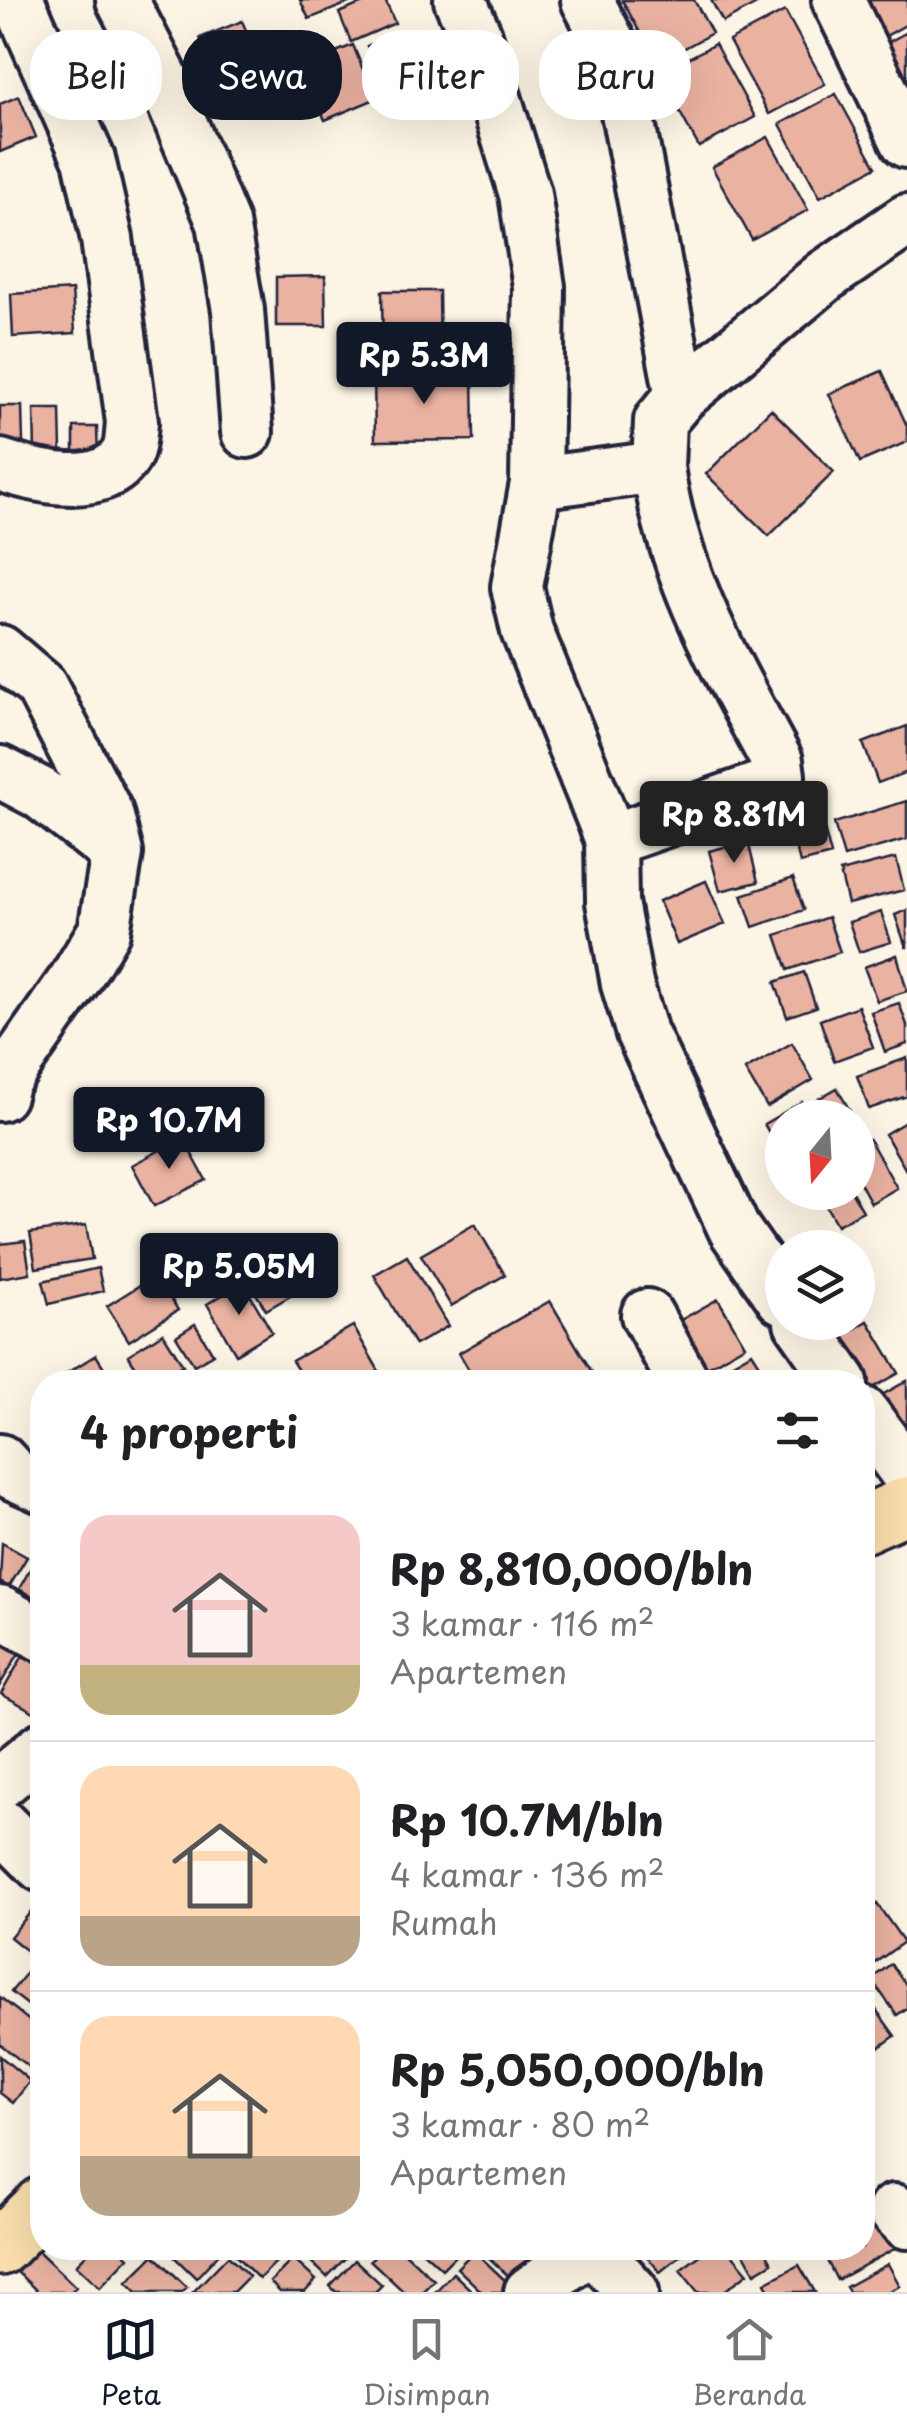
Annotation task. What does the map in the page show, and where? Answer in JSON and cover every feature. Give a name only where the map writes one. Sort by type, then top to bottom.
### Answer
[{"type":"highway","points":[[875,1519],[907,1505]]},
{"type":"highway","points":[[0,2247],[30,2217]]},
{"type":"street","points":[[0,465],[82,481],[115,468],[128,451],[132,422],[107,239],[89,159],[18,0]]},
{"type":"street","points":[[122,0],[162,78],[224,223],[238,310],[247,432]]},
{"type":"street","points":[[460,0],[482,52],[525,194],[540,287],[536,483],[517,587],[527,631],[611,840],[612,902],[627,984],[642,1033],[734,1229],[765,1274]]},
{"type":"street","points":[[587,0],[616,55],[681,396]]},
{"type":"street","points":[[838,0],[907,142]]},
{"type":"street","points":[[611,840],[771,784],[779,776],[777,761],[707,630],[675,549],[664,514],[658,468],[660,421],[681,396],[826,276],[907,220]]},
{"type":"street","points":[[536,483],[658,468]]},
{"type":"street","points":[[0,650],[41,686],[107,813],[117,853],[104,931],[4,1080],[0,1095]]},
{"type":"street","points":[[0,772],[40,793],[117,853]]},
{"type":"street","points":[[648,1315],[678,1370]]},
{"type":"street","points":[[813,1340],[834,1370]]},
{"type":"street","points":[[875,1430],[907,1474]]},
{"type":"street","points":[[0,1460],[13,1474],[30,1482]]},
{"type":"street","points":[[0,1612],[30,1628]]},
{"type":"street","points":[[0,1783],[30,1758]]},
{"type":"street","points":[[0,1824],[30,1854]]},
{"type":"street","points":[[530,2292],[575,2260]]},
{"type":"street","points":[[603,2260],[633,2292]]},
{"type":"building","points":[[300,0],[356,0],[309,19]]},
{"type":"building","points":[[370,0],[385,0],[395,23],[379,30],[362,30],[362,37],[351,42],[339,13]]},
{"type":"building","points":[[622,0],[694,0],[712,33],[691,44],[691,30],[639,30]]},
{"type":"building","points":[[711,0],[764,0],[723,22]]},
{"type":"building","points":[[855,0],[907,0],[907,24],[877,41]]},
{"type":"building","points":[[785,11],[825,84],[769,114],[729,41]]},
{"type":"building","points":[[242,21],[246,30],[220,30]]},
{"type":"building","points":[[907,32],[907,101],[878,48]]},
{"type":"building","points":[[715,44],[755,117],[699,147],[684,120],[691,120],[691,57]]},
{"type":"building","points":[[353,45],[362,67],[362,104],[342,113],[342,50]]},
{"type":"building","points":[[836,94],[876,167],[820,197],[780,124]]},
{"type":"building","points":[[19,96],[36,137],[0,152],[0,104]]},
{"type":"building","points":[[768,137],[808,210],[752,240],[712,167]]},
{"type":"building","points":[[325,276],[326,326],[276,326],[276,277]]},
{"type":"building","points":[[72,290],[75,333],[13,337],[11,294]]},
{"type":"building","points":[[382,291],[439,291],[440,357],[383,358]]},
{"type":"building","points":[[882,371],[907,426],[907,442],[860,462],[829,394]]},
{"type":"building","points":[[473,373],[474,440],[375,441],[374,374]]},
{"type":"building","points":[[0,406],[22,406],[23,443],[0,444]]},
{"type":"building","points":[[34,409],[60,409],[61,452],[35,452]]},
{"type":"building","points":[[771,409],[834,472],[769,536],[706,474]]},
{"type":"building","points":[[74,427],[97,427],[98,461],[74,462]]},
{"type":"building","points":[[907,726],[907,772],[878,783],[863,743]]},
{"type":"building","points":[[907,801],[907,839],[844,857],[834,823]]},
{"type":"building","points":[[822,821],[831,855],[800,863],[791,829]]},
{"type":"building","points":[[748,841],[758,882],[720,891],[709,851]]},
{"type":"building","points":[[896,858],[904,890],[848,904],[840,872]]},
{"type":"building","points":[[793,878],[804,910],[753,927],[742,895]]},
{"type":"building","points":[[706,881],[725,924],[677,944],[659,901]]},
{"type":"building","points":[[907,910],[907,947],[906,947],[895,915]]},
{"type":"building","points":[[881,912],[891,942],[859,952],[849,922]]},
{"type":"building","points":[[828,917],[840,952],[788,970],[776,935]]},
{"type":"building","points":[[897,955],[907,991],[877,1001],[864,967]]},
{"type":"building","points":[[804,972],[816,1007],[787,1017],[775,982]]},
{"type":"building","points":[[899,1003],[907,1025],[907,1044],[885,1052],[871,1012]]},
{"type":"building","points":[[858,1006],[873,1047],[834,1061],[820,1020]]},
{"type":"building","points":[[792,1043],[813,1080],[779,1100],[765,1100],[765,1104],[745,1070]]},
{"type":"building","points":[[907,1058],[907,1096],[875,1107],[875,1100],[866,1100],[857,1076]]},
{"type":"building","points":[[837,1088],[844,1100],[819,1100]]},
{"type":"building","points":[[907,1121],[907,1172],[885,1134]]},
{"type":"building","points":[[183,1138],[206,1180],[154,1206],[132,1165]]},
{"type":"building","points":[[875,1150],[897,1188],[875,1201]]},
{"type":"building","points":[[828,1210],[863,1211],[837,1225]]},
{"type":"building","points":[[475,1224],[505,1275],[451,1306],[421,1255]]},
{"type":"building","points":[[86,1225],[92,1259],[36,1268],[30,1233]]},
{"type":"building","points":[[281,1239],[309,1285],[266,1310],[238,1264]]},
{"type":"building","points":[[25,1241],[30,1273],[0,1278],[0,1244]]},
{"type":"building","points":[[407,1256],[448,1326],[415,1345],[374,1275]]},
{"type":"building","points":[[98,1268],[103,1291],[49,1304],[43,1281]]},
{"type":"building","points":[[156,1275],[178,1310],[129,1341],[107,1306]]},
{"type":"building","points":[[243,1283],[272,1332],[236,1354],[207,1304]]},
{"type":"building","points":[[718,1299],[745,1345],[702,1370],[689,1370],[665,1329]]},
{"type":"building","points":[[550,1301],[591,1370],[469,1370],[459,1353]]},
{"type":"building","points":[[195,1324],[213,1354],[194,1365],[176,1336]]},
{"type":"building","points":[[353,1326],[378,1370],[298,1370],[292,1361]]},
{"type":"building","points":[[163,1333],[183,1365],[174,1370],[138,1370],[128,1355]]},
{"type":"building","points":[[875,1333],[899,1373],[875,1387],[875,1370],[848,1370],[831,1342],[875,1340]]},
{"type":"building","points":[[752,1352],[763,1370],[721,1370]]},
{"type":"building","points":[[96,1355],[105,1370],[72,1370]]},
{"type":"building","points":[[907,1381],[907,1437],[882,1395]]},
{"type":"building","points":[[2,1543],[27,1557],[9,1587],[0,1582]]},
{"type":"building","points":[[30,1569],[30,1595],[19,1589]]},
{"type":"building","points":[[0,1629],[25,1643],[0,1685]]},
{"type":"building","points":[[29,1645],[30,1646],[30,1710],[1,1694]]},
{"type":"building","points":[[875,1905],[904,1942],[875,1963]]},
{"type":"building","points":[[30,1913],[30,1953],[10,1937]]},
{"type":"building","points":[[891,1964],[907,1986],[907,2008],[897,2015],[875,1985],[875,1976]]},
{"type":"building","points":[[30,1969],[30,2007],[11,1992]]},
{"type":"building","points":[[0,1997],[30,2021],[30,2068],[0,2044]]},
{"type":"building","points":[[875,2008],[895,2036],[875,2050]]},
{"type":"building","points":[[0,2056],[30,2081],[13,2103],[0,2093]]},
{"type":"building","points":[[881,2221],[896,2248],[875,2259],[875,2224]]},
{"type":"building","points":[[30,2259],[48,2260],[76,2287],[71,2292],[38,2292],[17,2272]]},
{"type":"building","points":[[81,2260],[126,2260],[100,2287],[76,2265]]},
{"type":"building","points":[[149,2260],[159,2260],[187,2287],[182,2292],[137,2292],[127,2282]]},
{"type":"building","points":[[177,2260],[213,2260],[196,2278]]},
{"type":"building","points":[[224,2260],[232,2260],[249,2276],[233,2292],[193,2292]]},
{"type":"building","points":[[240,2260],[278,2260],[259,2279]]},
{"type":"building","points":[[292,2260],[316,2280],[305,2292],[280,2292],[270,2282]]},
{"type":"building","points":[[309,2260],[343,2260],[327,2277]]},
{"type":"building","points":[[355,2260],[382,2285],[375,2292],[336,2292],[330,2286]]},
{"type":"building","points":[[370,2260],[413,2260],[434,2280],[422,2292],[404,2292]]},
{"type":"building","points":[[432,2260],[451,2260],[442,2269]]},
{"type":"building","points":[[465,2260],[484,2260],[510,2285],[502,2292],[482,2292],[457,2268]]},
{"type":"building","points":[[491,2260],[528,2260],[534,2266],[517,2284]]},
{"type":"building","points":[[650,2260],[675,2260],[660,2272]]},
{"type":"building","points":[[694,2260],[737,2260],[748,2273],[723,2292],[698,2292],[680,2270]]},
{"type":"building","points":[[748,2260],[770,2260],[772,2263],[755,2273]]},
{"type":"building","points":[[827,2260],[874,2260],[837,2280]]},
{"type":"building","points":[[888,2264],[900,2286],[888,2292],[849,2292],[846,2287]]},
{"type":"building","points":[[799,2265],[815,2292],[770,2292],[765,2283]]},
{"type":"building","points":[[453,2273],[473,2292],[435,2292]]}]
